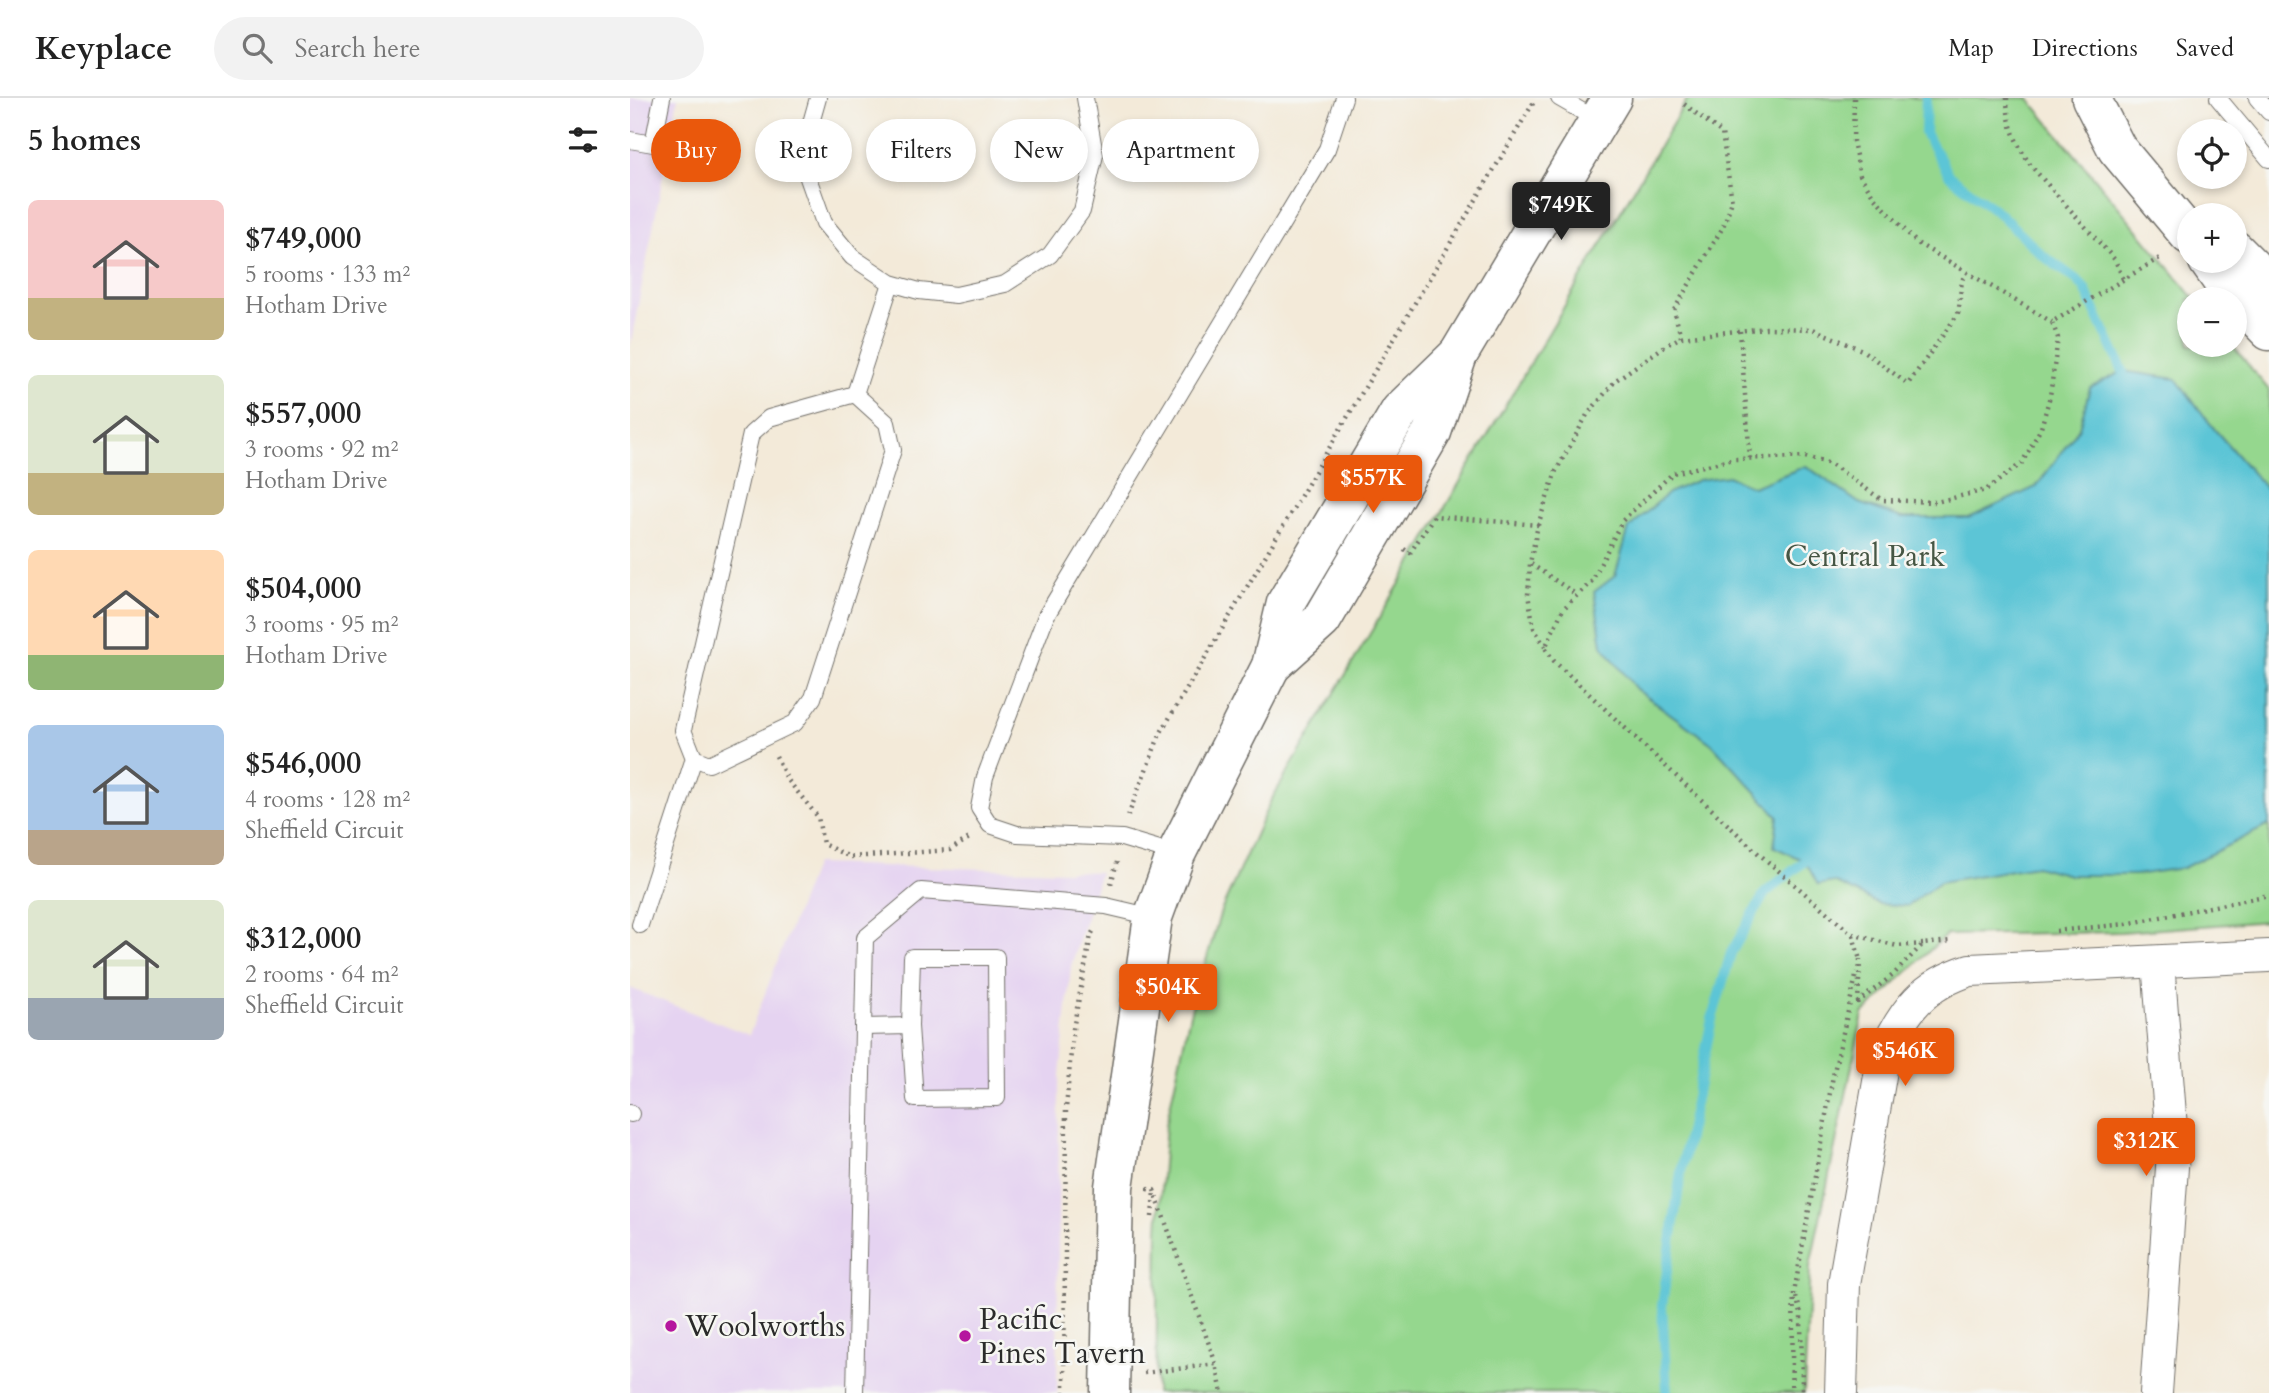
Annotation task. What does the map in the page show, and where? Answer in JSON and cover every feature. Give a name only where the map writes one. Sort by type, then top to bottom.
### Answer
[{"type":"street","points":[[2091,98],[2129,128],[2193,203]]},
{"type":"street","points":[[2091,98],[2117,149],[2176,246]]},
{"type":"street","points":[[1110,1385],[1114,1187],[1153,918],[1176,854],[1271,666],[1322,620],[1432,432],[1458,355],[1606,110]]},
{"type":"street","points":[[2247,264],[2269,291]]},
{"type":"street","points":[[2216,273],[2227,288],[2269,331]]},
{"type":"street","points":[[1841,1393],[1844,1284],[1884,1053],[1899,1023],[1920,996],[1946,978],[1970,970],[2269,956]]},
{"type":"street","points":[[2156,1393],[2173,1153],[2158,962]]},
{"type":"lane","points":[[630,140],[653,144],[662,98]]},
{"type":"lane","points":[[818,98],[805,144],[807,175],[824,223],[852,257],[891,283],[919,291],[957,295],[1005,284],[1050,255],[1082,211],[1095,155],[1085,98]]},
{"type":"lane","points":[[1176,854],[1122,838],[1017,834],[990,825],[979,808],[985,777],[1046,616],[1327,149],[1344,98]]},
{"type":"lane","points":[[1559,98],[1606,110]]},
{"type":"lane","points":[[2218,98],[2269,159]]},
{"type":"lane","points":[[2257,98],[2269,112]]},
{"type":"lane","points":[[855,394],[891,283]]},
{"type":"lane","points":[[694,758],[709,764],[795,723],[813,698],[893,450],[887,423],[855,394]]},
{"type":"lane","points":[[640,925],[694,758],[683,730],[751,434],[769,418],[855,394]]},
{"type":"lane","points":[[855,1393],[865,938],[921,891],[1106,906],[1153,918]]},
{"type":"lane","points":[[912,957],[996,957],[997,1098],[915,1099],[910,1026],[912,957]]},
{"type":"lane","points":[[863,1027],[910,1026]]},
{"type":"path","points":[[1545,648],[1563,609],[1592,581],[1622,521],[1673,473],[1734,459],[1805,457],[1831,464],[1882,500],[1936,502],[1986,490],[2021,463],[2041,428],[2050,396],[2058,338],[2052,322],[1917,243],[1874,197],[1860,175],[1853,141],[1854,98]]},
{"type":"path","points":[[2007,98],[2012,131],[2021,152],[2115,260],[2124,281]]},
{"type":"path","points":[[1681,337],[1674,310],[1723,227],[1732,201],[1723,133],[1684,104]]},
{"type":"path","points":[[2052,322],[2124,281],[2176,246]]},
{"type":"path","points":[[1923,944],[1897,946],[1852,934],[1759,854],[1554,661],[1534,628],[1528,595],[1530,563],[1538,525],[1556,471],[1587,415],[1616,380],[1665,346],[1681,337],[1766,328],[1813,329],[1862,350],[1908,384],[1958,314],[1959,288],[1965,273]]},
{"type":"path","points":[[1740,331],[1750,458]]},
{"type":"path","points":[[1452,517],[1538,525]]},
{"type":"path","points":[[1530,563],[1577,596]]},
{"type":"path","points":[[766,737],[787,779],[818,817],[822,844],[850,857],[950,850],[990,825]]},
{"type":"path","points":[[1791,1393],[1794,1293],[1833,1076],[1860,959],[1852,934]]},
{"type":"path","points":[[1114,1187],[1154,1190],[1216,1364],[1222,1393]]},
{"type":"path","points":[[1794,1293],[1801,1313],[1802,1393]]},
{"type":"path","points":[[1110,1385],[1216,1364]]},
{"type":"shaded area","points":[[630,98],[678,98],[674,119],[651,119],[651,182],[662,182],[630,347]]},
{"type":"shaded area","points":[[815,864],[1100,872],[1071,966],[1059,1085],[1057,1393],[630,1393],[630,988],[749,1035]]},
{"type":"green space","name":"Central Park","points":[[1688,98],[2028,98],[2185,287],[2177,287],[2177,357],[2242,357],[2269,390],[2269,921],[2121,932],[1946,935],[1863,1014],[1810,1266],[1804,1393],[1156,1393],[1158,1229],[1166,1125],[1190,1014],[1221,911],[1270,802]]},
{"type":"water","points":[[2123,371],[2176,379],[2216,431],[2269,492],[2269,825],[2183,868],[2135,875],[2069,875],[2036,866],[1940,882],[1907,906],[1879,904],[1834,882],[1818,885],[1805,861],[1774,847],[1778,816],[1712,744],[1636,689],[1602,645],[1594,592],[1615,576],[1629,528],[1668,493],[1698,480],[1728,476],[1753,487],[1806,466],[1859,503],[1902,518],[1969,518],[2036,487],[2079,428],[2090,388]]},
{"type":"waterway","points":[[1926,98],[1925,133],[1950,176],[2000,214],[2042,255],[2085,289],[2123,371]]},
{"type":"waterway","points":[[1667,1393],[1662,1306],[1681,1172],[1712,1019],[1731,953],[1765,893],[1805,861]]},
{"type":"place","name":"Woolworths","points":[[671,1326]]},
{"type":"place","name":"Pacific Pines Tavern","points":[[965,1336]]}]
